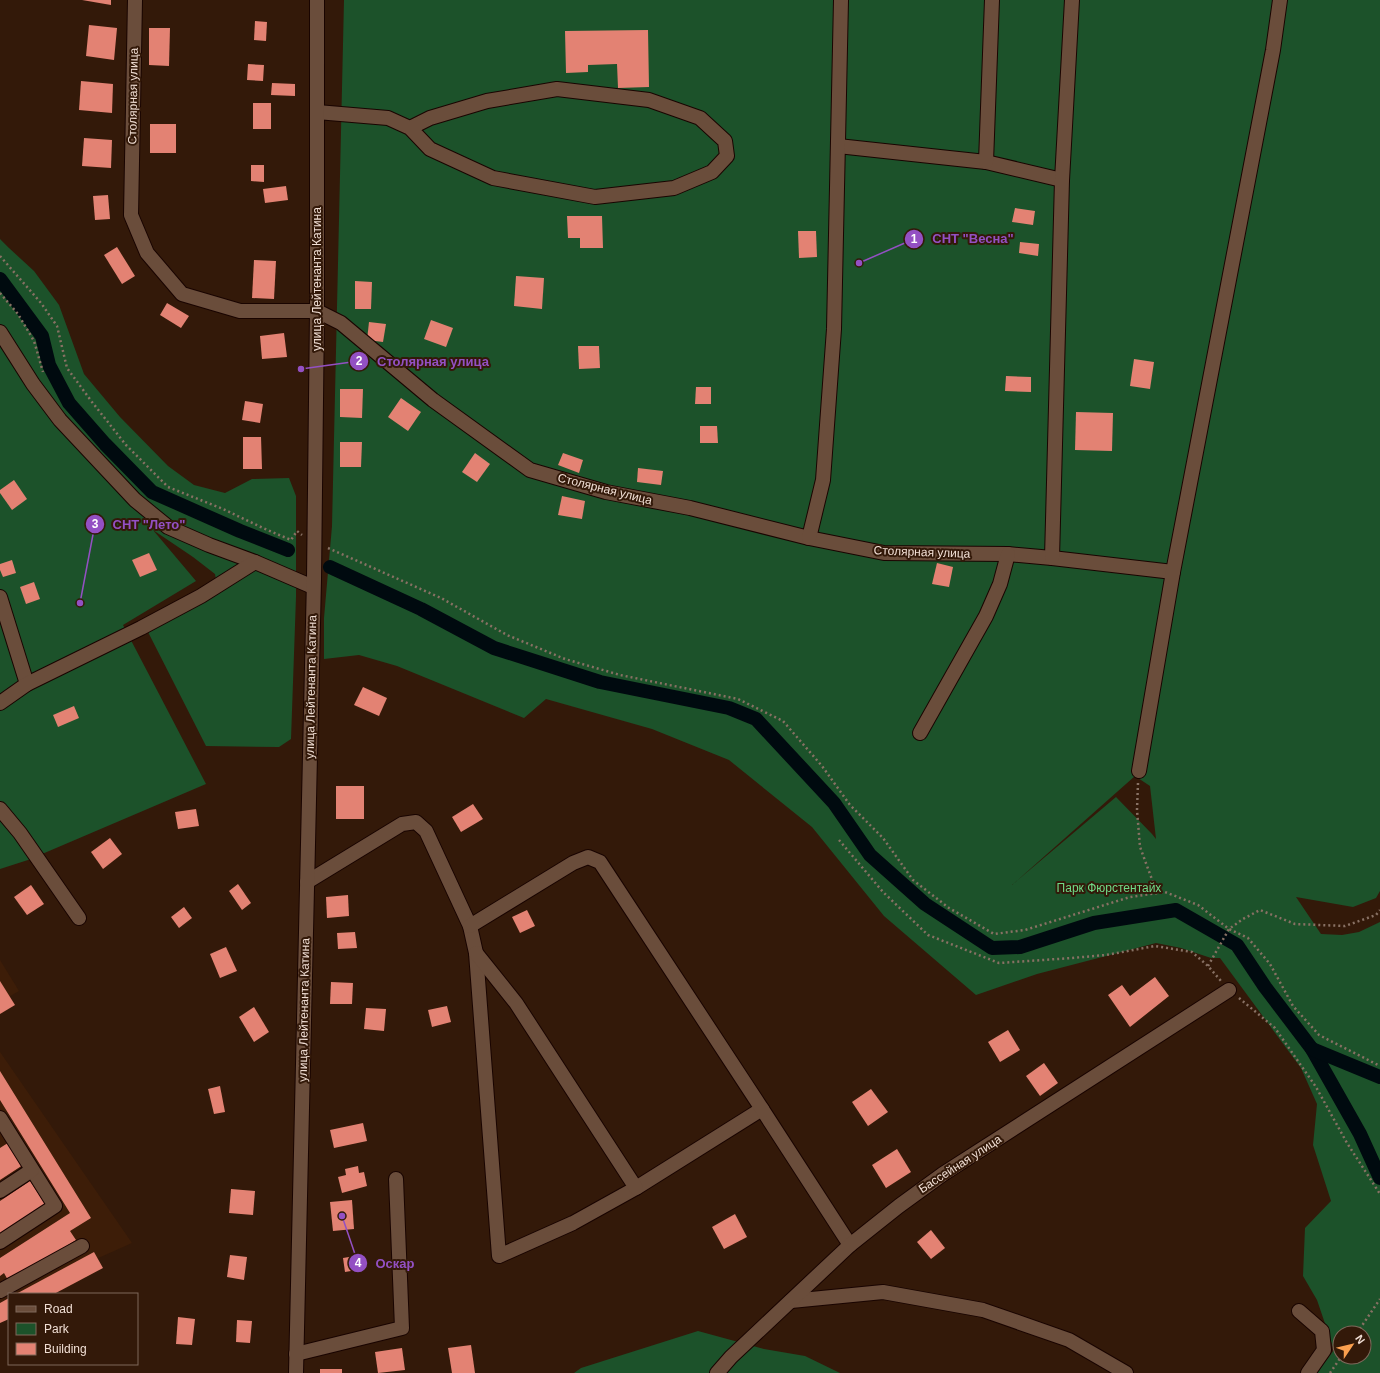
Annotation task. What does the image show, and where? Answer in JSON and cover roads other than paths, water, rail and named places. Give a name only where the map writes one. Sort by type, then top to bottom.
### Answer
[{"type":"street","name":"Столярная улица","points":[[135,0],[131,215],[146,253],[182,294],[240,311],[317,311],[341,324],[433,400],[530,470],[606,492],[690,508],[809,538],[884,553],[1008,554],[1173,572]]},
{"type":"street","name":"улица Лейтенанта Катина","points":[[296,1373],[313,587],[317,311],[317,0]]},
{"type":"street","points":[[809,538],[823,480],[834,329],[841,0]]},
{"type":"street","points":[[986,162],[992,0]]},
{"type":"street","points":[[1052,558],[1062,180],[1072,0]]},
{"type":"street","points":[[1139,771],[1173,572],[1271,58],[1280,0]]},
{"type":"street","points":[[317,112],[388,118],[410,128],[430,149],[493,178],[595,197],[674,188],[712,172],[727,156],[725,141],[700,118],[649,100],[557,89],[488,101],[430,118],[410,128]]},
{"type":"street","points":[[838,146],[986,162],[1062,180]]},
{"type":"street","points":[[0,332],[33,384],[60,420],[135,500],[168,527],[313,587]]},
{"type":"street","points":[[920,732],[986,616],[1000,584],[1008,554]]},
{"type":"street","points":[[0,703],[27,684],[201,596],[255,562]]},
{"type":"street","points":[[0,597],[27,684]]},
{"type":"street","points":[[0,809],[20,832],[79,918]]},
{"type":"street","points":[[306,882],[402,824],[416,822],[426,831],[470,926],[476,953],[499,1256],[573,1223],[636,1188],[762,1109]]},
{"type":"street","points":[[470,926],[573,863],[588,857],[600,862],[850,1245]]},
{"type":"street","points":[[476,953],[516,1003],[636,1188]]},
{"type":"street","name":"Бассейная улица","points":[[717,1373],[731,1357],[850,1245],[899,1206],[943,1174],[1229,990]]},
{"type":"street","points":[[0,1242],[55,1206],[2,1127]]},
{"type":"street","points":[[0,1191],[32,1170]]},
{"type":"street","points":[[296,1354],[402,1328],[396,1178]]},
{"type":"street","points":[[0,1291],[82,1246]]},
{"type":"street","points":[[791,1301],[883,1292],[983,1310],[1069,1340],[1126,1373]]},
{"type":"street","points":[[1299,1311],[1322,1331],[1324,1350],[1308,1373]]},
{"type":"waterway","points":[[0,279],[42,336],[49,365],[69,403],[105,444],[152,492],[240,531],[288,550]]},
{"type":"waterway","points":[[330,567],[421,609],[494,648],[600,682],[729,708],[756,719],[834,803],[870,855],[925,904],[992,948],[1020,947],[1094,923],[1176,910],[1237,945],[1265,987],[1312,1049],[1360,1134],[1380,1178]]},
{"type":"waterway","points":[[1312,1049],[1380,1077]]},
{"type":"place","name":"СНТ \"Весна\"","points":[[859,263]]},
{"type":"place","name":"Столярная улица","points":[[301,369]]},
{"type":"place","name":"СНТ \"Лето\"","points":[[80,603]]},
{"type":"place","name":"Оскар","points":[[342,1216]]},
{"type":"park label","name":"Парк Фюрстентайх","points":[[1109,888]]}]
